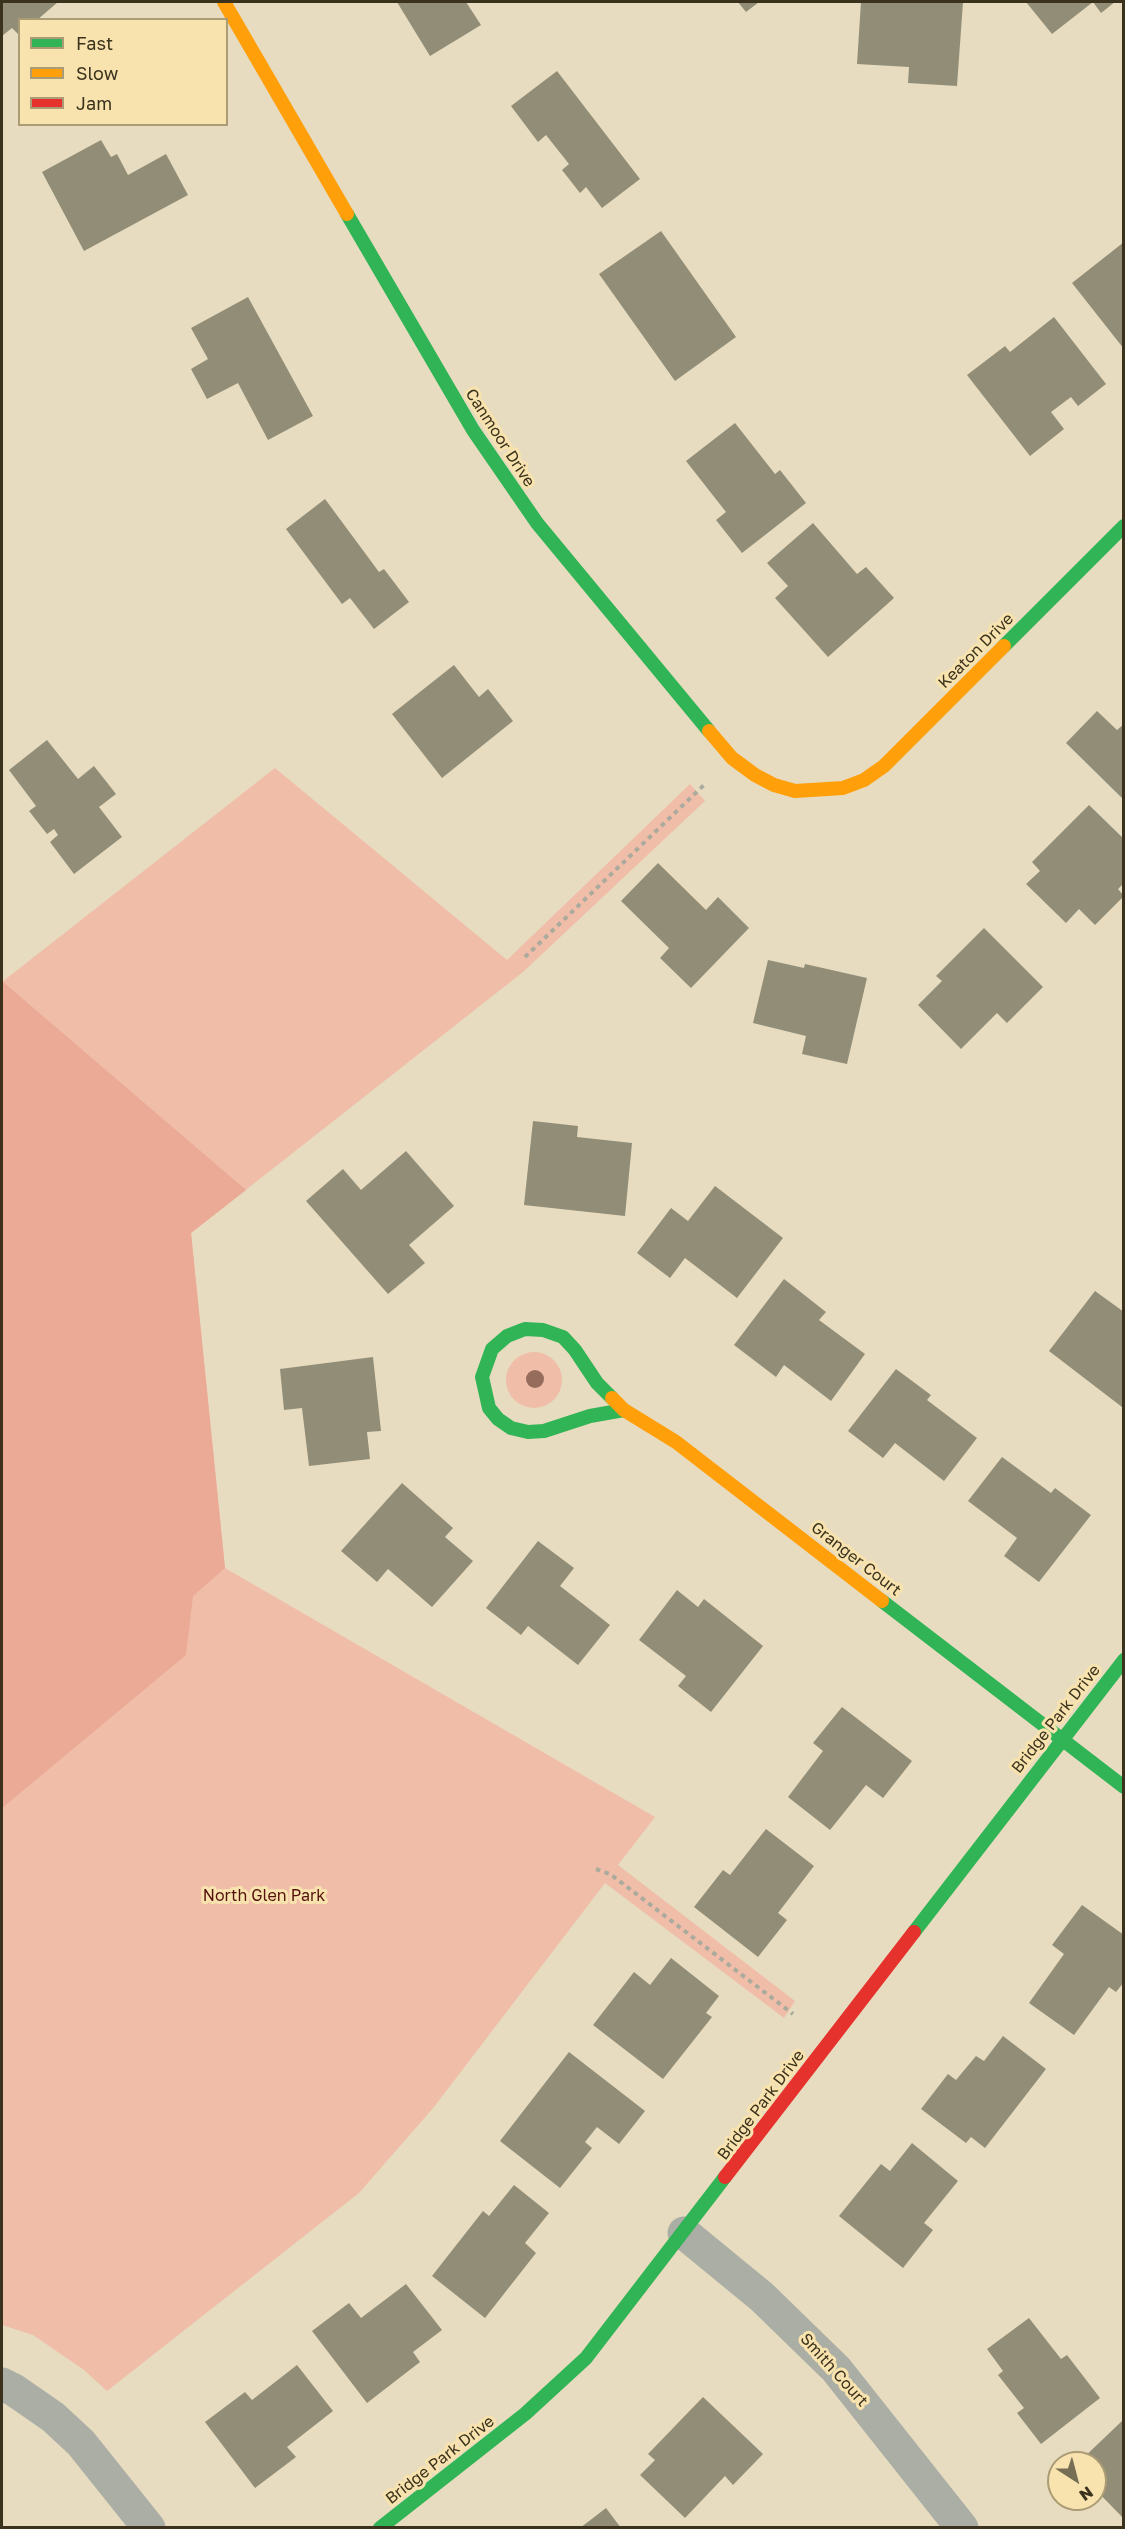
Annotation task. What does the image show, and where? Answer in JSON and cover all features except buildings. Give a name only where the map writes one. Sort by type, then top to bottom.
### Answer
[{"type":"street","name":"Canmoor Drive","points":[[224,2],[467,420],[548,538],[620,628],[732,758],[755,775],[795,791],[843,788]]},
{"type":"street","name":"Keaton Drive","points":[[843,788],[864,780],[884,766],[1124,526]]},
{"type":"street","name":"Granger Court","points":[[624,1410],[590,1416],[544,1431],[528,1432],[510,1428],[489,1408],[482,1377],[487,1359],[492,1350],[507,1336],[525,1329],[543,1330],[563,1337],[575,1350],[597,1383],[624,1410],[676,1442],[1124,1787]]},
{"type":"street","name":"Bridge Park Drive","points":[[380,2528],[525,2415],[586,2358],[1124,1660]]},
{"type":"street","name":"Smith Court","points":[[684,2233],[762,2297],[836,2369],[962,2528]]},
{"type":"street","points":[[2,2384],[54,2417],[81,2443],[149,2528]]},
{"type":"path","points":[[525,957],[708,782]]},
{"type":"path","points":[[596,1869],[610,1874],[793,2014]]},
{"type":"green space","name":"North Glen Park","points":[[275,768],[507,960],[690,784],[705,801],[523,972],[191,1233],[225,1568],[655,1817],[618,1865],[795,2001],[784,2018],[605,1883],[434,2107],[359,2193],[107,2391],[84,2370],[33,2335],[2,2325],[2,982]]},
{"type":"green space","points":[[534,1352],[545,1354],[554,1360],[560,1369],[562,1380],[560,1391],[554,1400],[545,1406],[534,1408],[523,1406],[514,1400],[508,1391],[506,1380],[508,1369],[514,1360],[523,1354]]},
{"type":"shaded area","points":[[2,981],[246,1190],[191,1233],[225,1568],[193,1596],[186,1655],[2,1808]]},
{"type":"traffic: fast","points":[[347,214],[473,430],[537,523],[709,731]]},
{"type":"traffic: fast","points":[[1004,646],[1124,526]]},
{"type":"traffic: fast","points":[[612,1398],[597,1383],[575,1350],[563,1337],[543,1330],[525,1329],[507,1336],[492,1349],[482,1377],[489,1408],[498,1419],[511,1428],[528,1432],[544,1431],[590,1416],[624,1410]]},
{"type":"traffic: fast","points":[[882,1601],[1124,1787]]},
{"type":"traffic: fast","points":[[914,1932],[1124,1660]]},
{"type":"traffic: fast","points":[[380,2528],[525,2414],[586,2358],[725,2177]]},
{"type":"traffic: slow","points":[[224,2],[347,214]]},
{"type":"traffic: slow","points":[[709,731],[732,758],[755,775],[774,785],[795,791],[843,788],[864,780],[884,766],[1004,646]]},
{"type":"traffic: slow","points":[[612,1398],[624,1410],[676,1442],[882,1601]]},
{"type":"traffic: jam","points":[[725,2177],[914,1932]]}]
